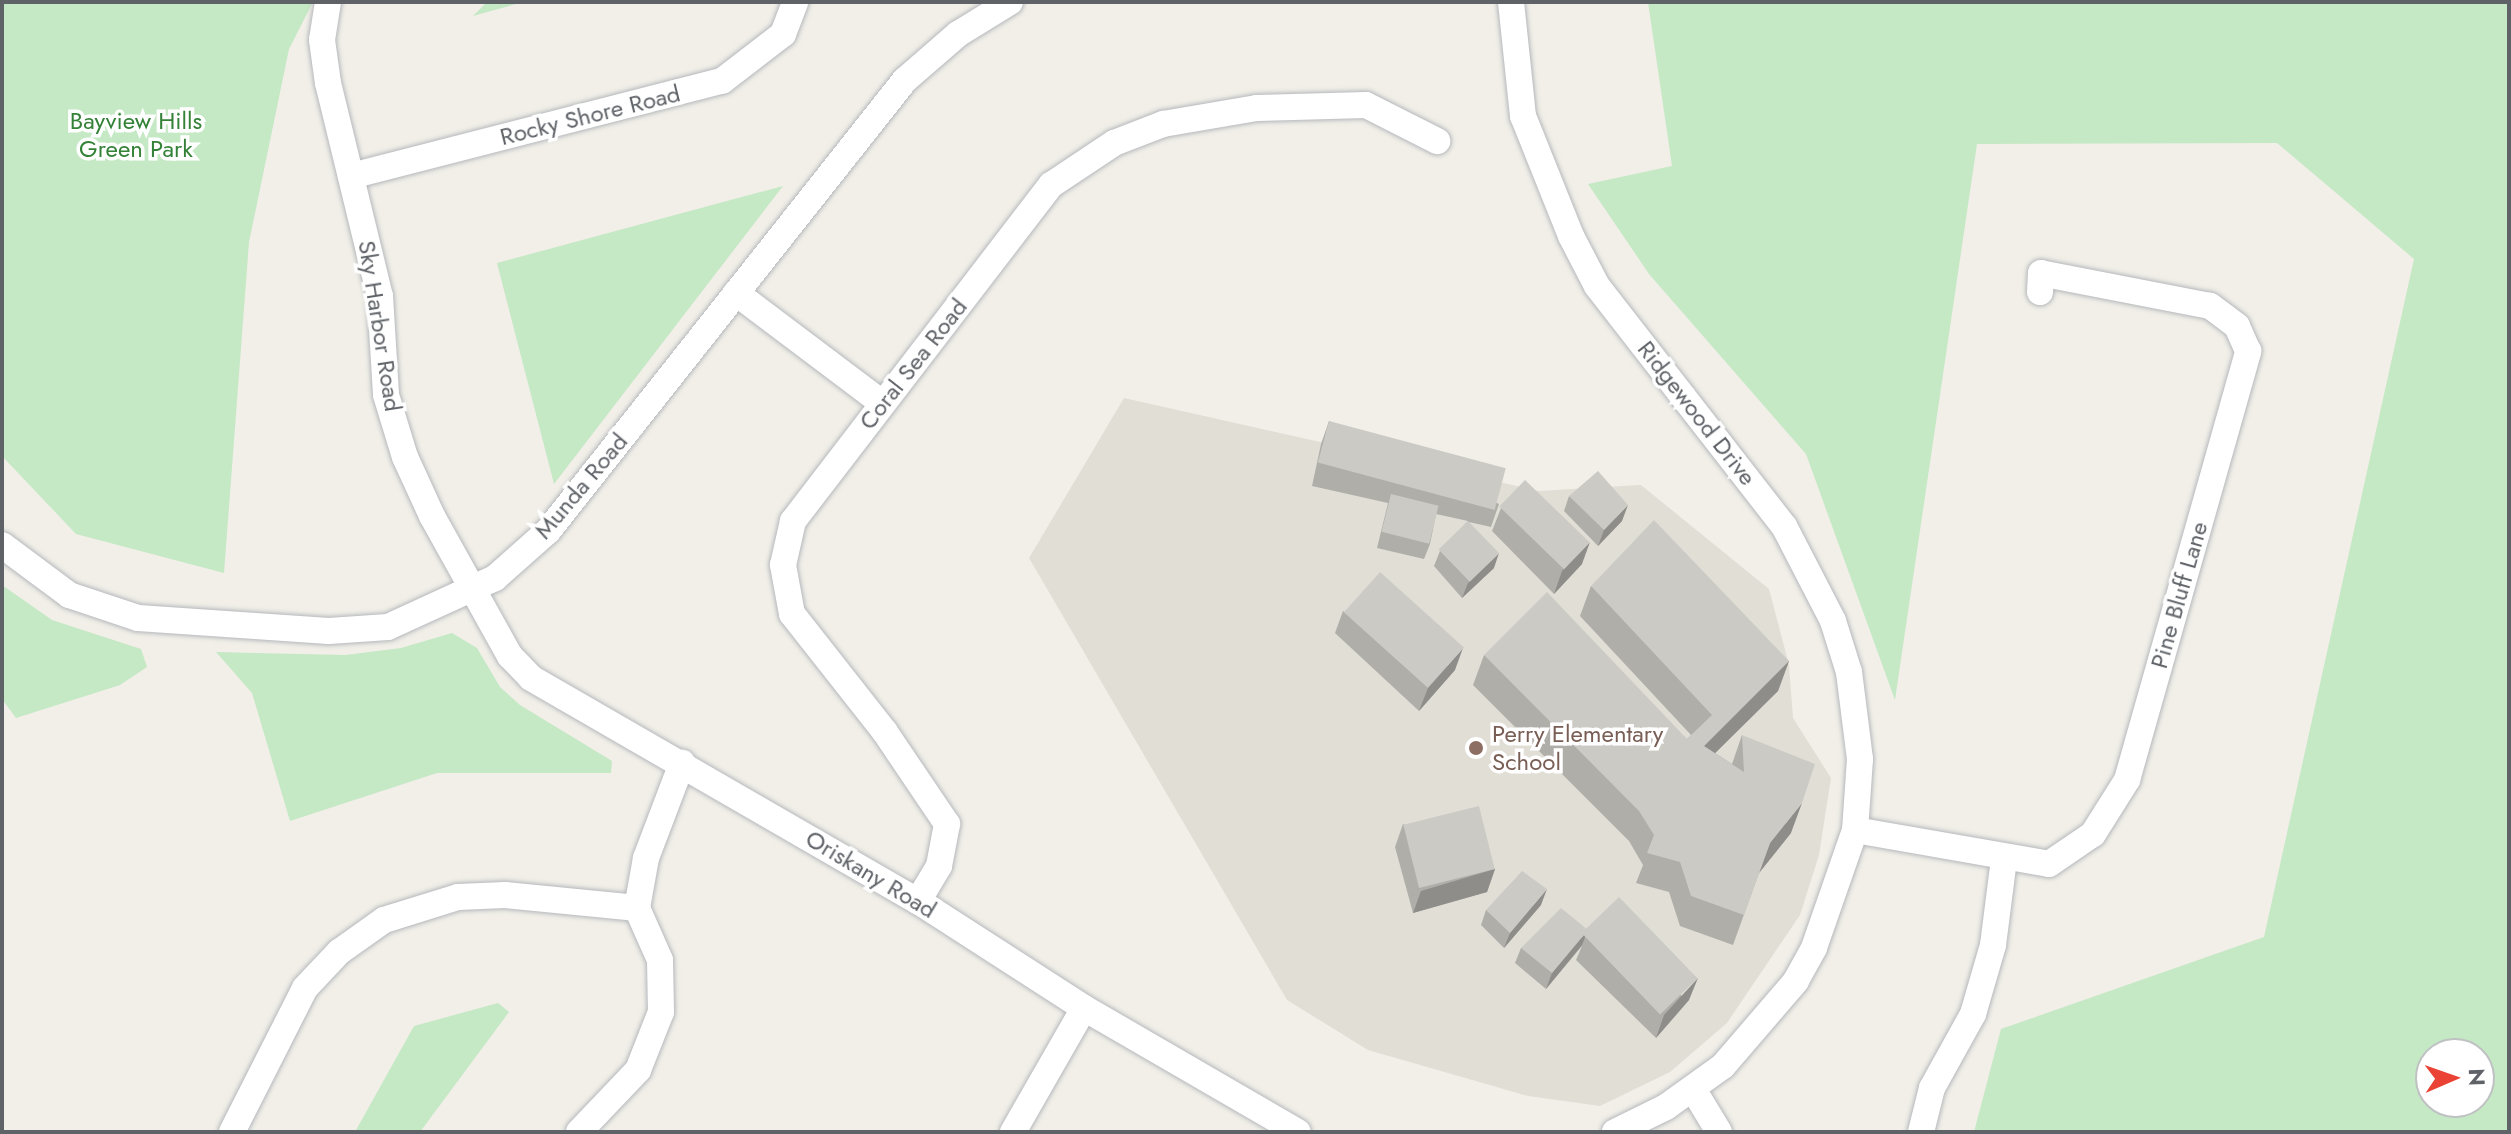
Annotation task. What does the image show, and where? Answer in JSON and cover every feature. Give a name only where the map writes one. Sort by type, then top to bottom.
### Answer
[{"type":"street","name":"Sky Harbor Road","points":[[328,2],[322,40],[380,296],[386,395],[405,457],[473,589]]},
{"type":"street","name":"Rocky Shore Road","points":[[351,176],[722,81],[783,34],[795,2]]},
{"type":"street","name":"Munda Road","points":[[2,545],[69,595],[138,618],[329,631],[388,627],[495,578],[548,531],[905,80],[958,34],[1010,2]]},
{"type":"street","name":"Ridgewood Drive","points":[[1511,2],[1523,116],[1571,236],[1597,286],[1784,526],[1833,621],[1849,672],[1860,759],[1855,830]]},
{"type":"street","name":"Coral Sea Road","points":[[918,901],[939,866],[947,824],[885,732],[792,614],[783,565],[793,521],[1051,185],[1114,143],[1163,124],[1257,108],[1366,105],[1437,141]]},
{"type":"street","name":"Pine Bluff Lane","points":[[1855,830],[2004,859],[2049,864],[2065,856],[2093,834],[2118,800],[2248,351],[2237,326],[2210,306],[2041,273],[2040,292]]},
{"type":"street","points":[[736,293],[882,403]]},
{"type":"street","name":"Oriskany Road","points":[[473,589],[510,656],[531,678],[918,901],[1084,1008],[1298,1132]]},
{"type":"street","points":[[579,1132],[638,1070],[661,1012],[660,960],[637,908],[646,858],[682,763]]},
{"type":"street","points":[[1615,1132],[1693,1089],[1750,1040],[1796,981],[1814,948],[1855,830]]},
{"type":"street","points":[[1921,1132],[1932,1088],[1973,1014],[1993,945],[2004,859]]},
{"type":"street","points":[[232,1132],[305,988],[339,952],[384,920],[458,897],[505,895],[637,908]]},
{"type":"street","points":[[1015,1132],[1084,1008]]},
{"type":"street","points":[[1693,1089],[1719,1132]]},
{"type":"shaded area","name":"Perry Elementary School","points":[[1124,398],[1539,491],[1641,485],[1769,589],[1789,665],[1793,718],[1831,778],[1819,855],[1800,915],[1727,1023],[1670,1072],[1600,1106],[1528,1096],[1368,1050],[1287,1000],[1029,558]]},
{"type":"green space","name":"Bayview Hills Green Park","points":[[2,2],[313,2],[289,49],[249,242],[224,573],[76,534],[2,456]]},
{"type":"green space","points":[[487,2],[523,2],[473,16]]},
{"type":"green space","points":[[1648,2],[2509,2],[2509,1132],[1974,1132],[2001,1029],[2264,937],[2414,259],[2277,143],[1977,144],[1895,700],[1806,454],[1649,274],[1588,184],[1672,166]]},
{"type":"green space","points":[[783,186],[554,484],[497,263]]},
{"type":"green space","points":[[2,585],[52,620],[141,649],[147,667],[120,685],[16,718],[2,699]]},
{"type":"green space","points":[[452,633],[477,648],[500,687],[520,705],[612,761],[611,773],[437,773],[290,821],[252,693],[216,652],[346,655],[401,648]]},
{"type":"green space","points":[[498,1003],[509,1012],[420,1132],[355,1132],[414,1026]]},
{"type":"building","points":[[1329,421],[1506,468],[1495,510],[1318,463]]},
{"type":"building","points":[[1598,471],[1628,505],[1604,530],[1569,496]]},
{"type":"building","points":[[1525,480],[1590,543],[1564,569],[1499,507]]},
{"type":"building","points":[[1391,494],[1439,506],[1429,544],[1382,532]]},
{"type":"building","points":[[1654,520],[1789,661],[1704,746],[1744,772],[1742,735],[1815,764],[1802,803],[1770,843],[1744,915],[1691,896],[1680,862],[1647,853],[1654,835],[1639,811],[1484,655],[1547,592],[1687,739],[1712,715],[1591,586]]},
{"type":"building","points":[[1468,521],[1499,553],[1470,582],[1439,549]]},
{"type":"building","points":[[1380,572],[1464,648],[1428,688],[1344,612]]},
{"type":"building","points":[[1479,806],[1495,869],[1419,888],[1403,825]]},
{"type":"building","points":[[1522,871],[1547,889],[1510,933],[1486,910]]},
{"type":"building","points":[[1619,897],[1697,978],[1660,1014],[1582,933]]},
{"type":"building","points":[[1561,908],[1588,930],[1552,973],[1521,948]]},
{"type":"place","name":"Perry Elementary School","points":[[1476,748]]}]
